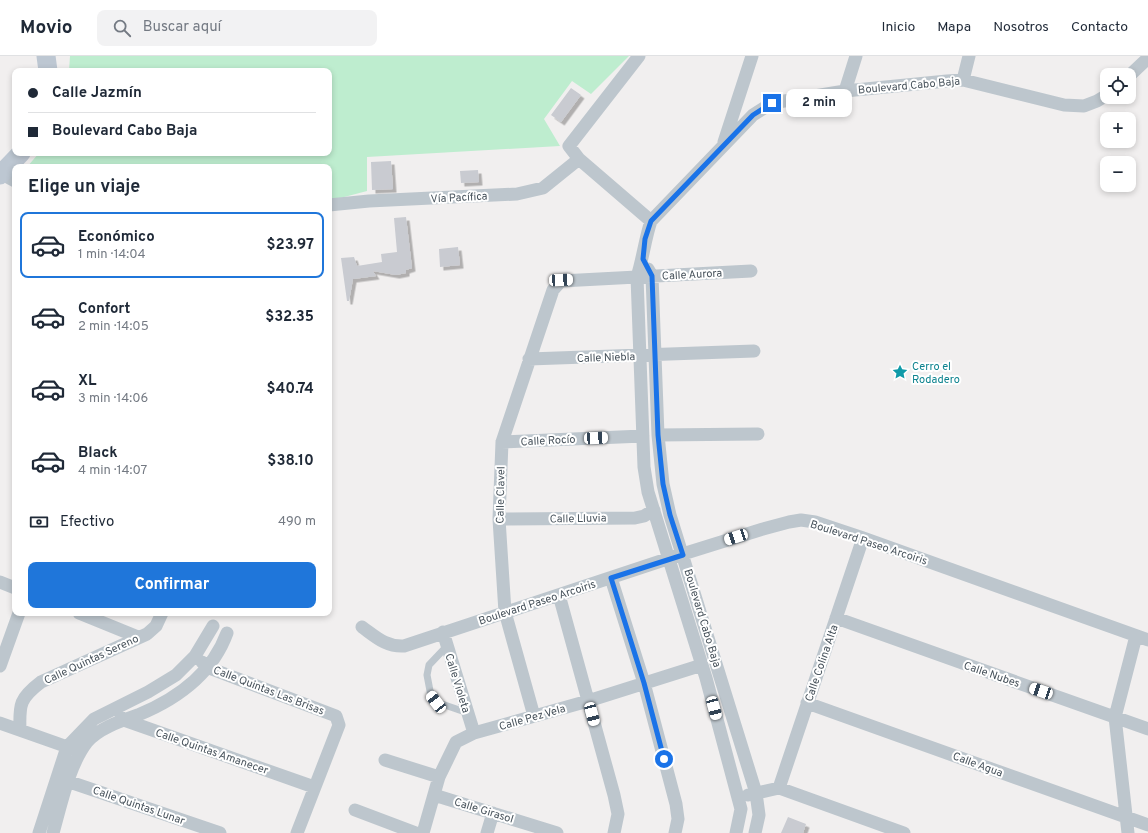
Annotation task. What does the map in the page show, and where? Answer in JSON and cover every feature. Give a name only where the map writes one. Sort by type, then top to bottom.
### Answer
[{"type":"street","points":[[46,56],[48,68]]},
{"type":"street","points":[[55,56],[56,68]]},
{"type":"street","points":[[639,56],[570,144],[570,149],[579,159],[651,221]]},
{"type":"street","points":[[724,144],[752,56]]},
{"type":"street","points":[[845,91],[856,56]]},
{"type":"street","points":[[963,80],[969,56]]},
{"type":"street","points":[[1136,69],[1148,58]]},
{"type":"street","name":"Boulevard Cabo Baja","points":[[736,833],[741,809],[706,678],[646,481],[637,277],[643,259],[645,239],[651,221],[753,115],[772,103],[845,91],[963,80],[1064,105],[1084,106],[1100,99]]},
{"type":"street","points":[[3,172],[12,151]]},
{"type":"street","points":[[3,172],[18,156]]},
{"type":"street","name":"Vía Pacífica","points":[[332,205],[369,201],[517,194],[543,188],[579,159]]},
{"type":"street","name":"Boulevard Cabo Baja","points":[[643,259],[652,276],[658,435],[663,484],[670,515],[756,793],[759,815],[755,833]]},
{"type":"street","name":"Calle Aurora","points":[[561,280],[750,271]]},
{"type":"street","name":"Calle Clavel","points":[[534,716],[505,612],[499,519],[502,442],[553,290],[561,280]]},
{"type":"street","name":"Calle Niebla","points":[[529,359],[754,351]]},
{"type":"street","points":[[658,435],[758,434]]},
{"type":"street","name":"Calle Rocío","points":[[502,442],[643,436]]},
{"type":"street","name":"Calle Lluvia","points":[[499,519],[635,518],[644,516],[654,510]]},
{"type":"street","name":"Boulevard Paseo Arcoiris","points":[[362,627],[385,644],[394,647],[404,646],[670,558],[763,529],[801,520],[815,522],[863,538],[1142,638]]},
{"type":"street","name":"Calle Colina Alta","points":[[779,788],[863,538]]},
{"type":"street","points":[[611,578],[644,683],[676,804],[678,819],[675,833]]},
{"type":"street","points":[[0,582],[12,587]]},
{"type":"street","points":[[558,595],[618,814],[614,833]]},
{"type":"street","points":[[0,666],[18,616]]},
{"type":"street","points":[[86,616],[138,637]]},
{"type":"street","name":"Calle Quintas Sereno","points":[[20,730],[19,710],[26,694],[41,682],[147,634],[156,626],[161,616]]},
{"type":"street","name":"Calle Nubes","points":[[836,618],[1148,729]]},
{"type":"street","points":[[53,833],[63,780],[67,747],[94,719],[148,692],[176,675],[195,656],[213,626]]},
{"type":"street","name":"Calle Violeta","points":[[443,632],[474,733]]},
{"type":"street","points":[[39,833],[63,780],[88,741],[104,730],[154,708],[175,696],[209,668],[227,633]]},
{"type":"street","points":[[1128,833],[1115,717],[1142,638]]},
{"type":"street","name":"Calle Quintas Las Brisas","points":[[195,656],[209,668],[336,716],[339,725],[314,787]]},
{"type":"street","name":"Calle Pez Vela","points":[[423,833],[439,777],[450,751],[456,742],[474,733],[588,701],[702,665]]},
{"type":"street","points":[[706,678],[720,675]]},
{"type":"street","name":"Calle Agua","points":[[808,703],[1148,826]]},
{"type":"street","points":[[115,708],[124,720]]},
{"type":"street","name":"Calle Quintas Amanecer","points":[[124,720],[314,787]]},
{"type":"street","points":[[0,723],[81,752]]},
{"type":"street","points":[[385,760],[439,777]]},
{"type":"street","name":"Calle Quintas Lunar","points":[[63,780],[220,833]]},
{"type":"street","points":[[297,833],[314,787]]},
{"type":"street","points":[[738,798],[779,788],[904,833]]},
{"type":"street","name":"Calle Girasol","points":[[434,795],[553,832]]},
{"type":"street","points":[[355,810],[416,833]]},
{"type":"street","points":[[487,833],[494,813]]},
{"type":"lane","points":[[447,646],[429,665],[427,675],[431,696],[436,702],[468,713]]},
{"type":"green space","points":[[70,56],[629,56],[591,94],[572,81],[544,119],[560,146],[367,157],[367,191],[332,200],[332,164],[30,164],[36,156],[332,156],[332,68],[69,68]]},
{"type":"building","points":[[571,88],[581,95],[561,122],[551,115]]},
{"type":"building","points":[[391,161],[393,189],[372,190],[371,162]]},
{"type":"building","points":[[478,170],[479,182],[461,183],[460,171]]},
{"type":"building","points":[[406,217],[412,268],[406,270],[406,273],[396,275],[373,271],[376,276],[353,279],[349,301],[347,301],[341,258],[354,257],[357,266],[382,262],[381,254],[397,252],[394,218]]},
{"type":"building","points":[[458,247],[460,265],[440,267],[439,249]]},
{"type":"building","points":[[788,817],[806,824],[803,833],[781,833]]},
{"type":"place","name":"Cerro el Rodadero","points":[[900,372]]},
{"type":"route","points":[[664,759],[644,683],[611,578],[683,555],[670,515],[663,484],[658,435],[652,276],[643,259],[645,239],[651,221],[753,115],[761,108],[772,103]]}]
